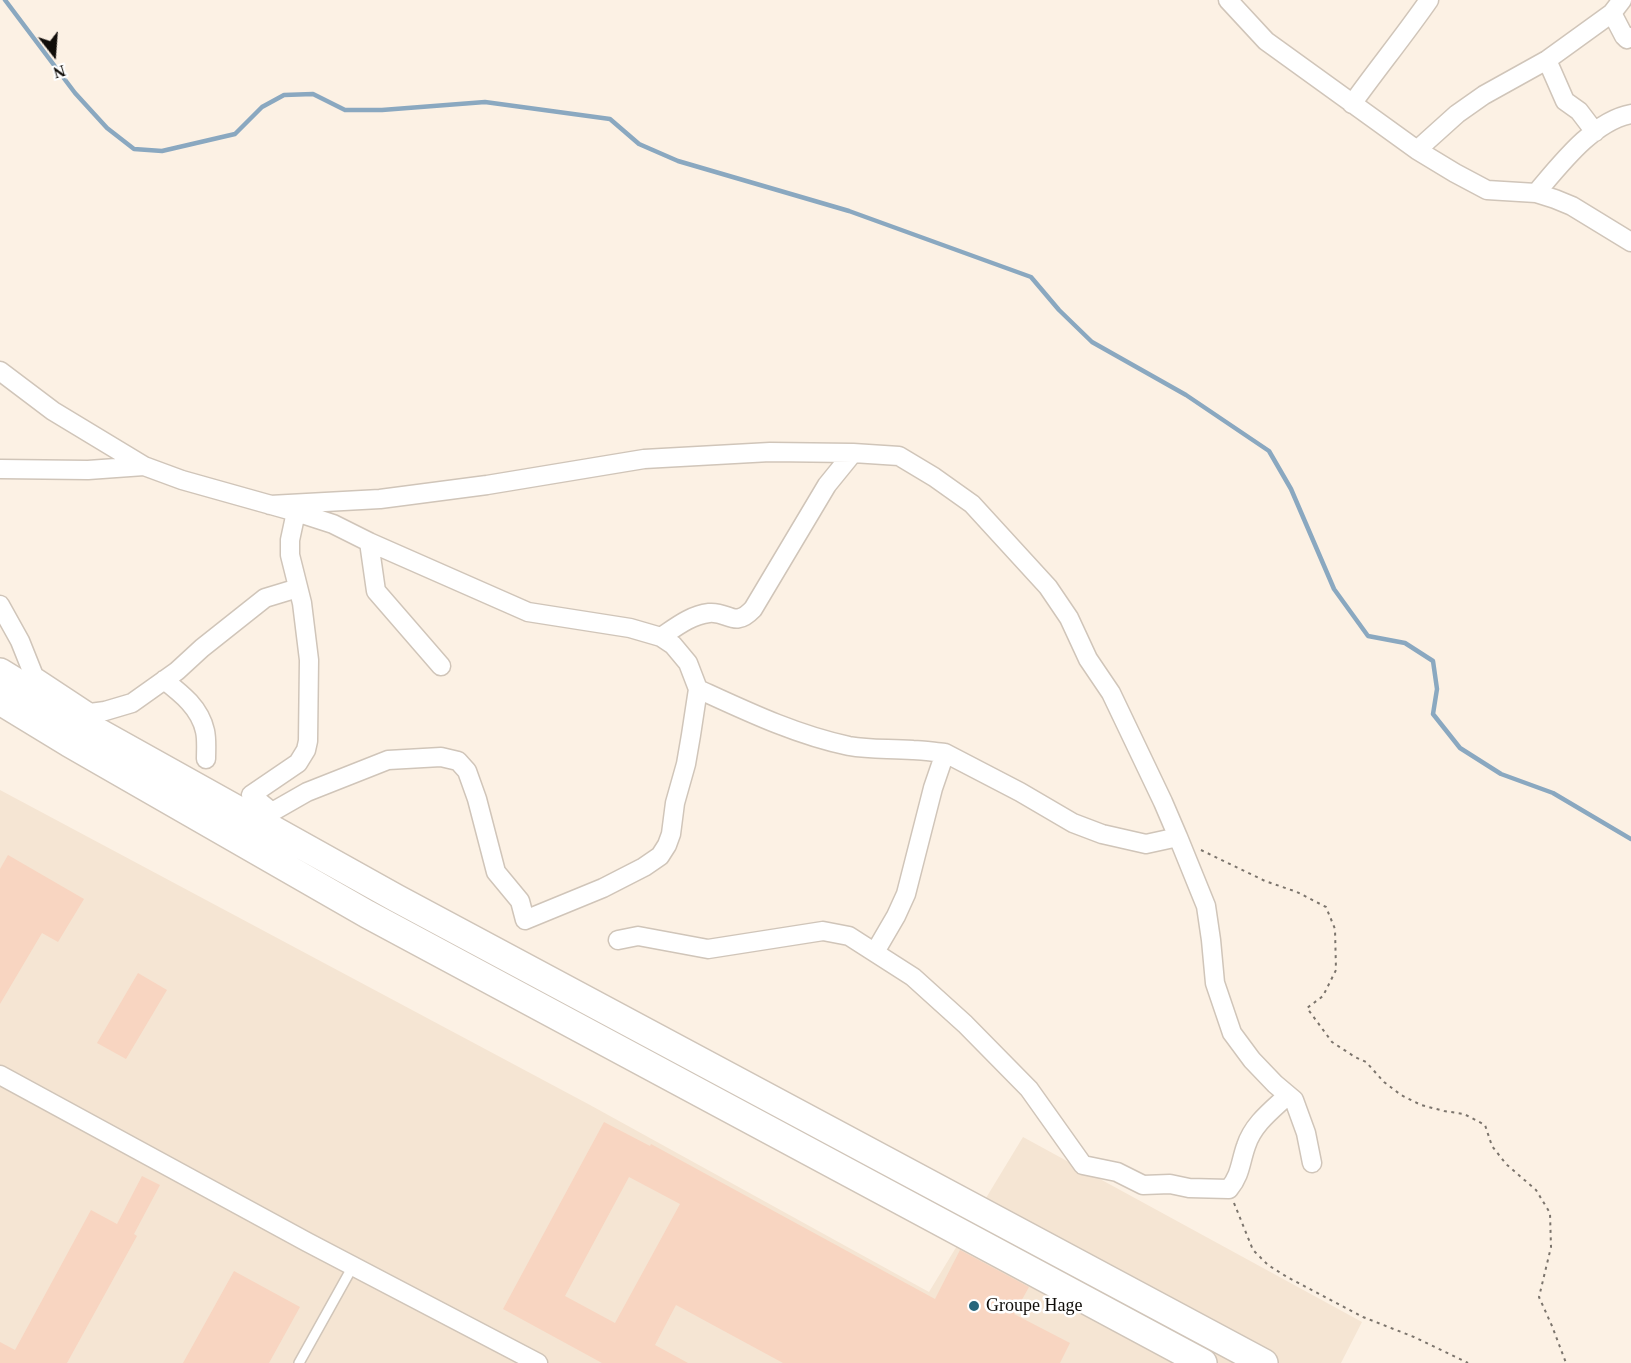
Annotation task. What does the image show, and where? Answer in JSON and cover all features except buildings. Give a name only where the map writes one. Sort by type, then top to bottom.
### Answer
[{"type":"main road","points":[[0,672],[93,729],[385,892],[1264,1363]]},
{"type":"main road","points":[[0,701],[367,914],[1203,1363]]},
{"type":"street","points":[[1228,0],[1266,40],[1417,150],[1487,190],[1536,193],[1572,206],[1631,242]]},
{"type":"street","points":[[1352,104],[1429,0]]},
{"type":"street","points":[[1417,150],[1457,114],[1484,94],[1547,60],[1617,7],[1623,36],[1627,39],[1631,38]]},
{"type":"street","points":[[1547,60],[1565,101],[1579,111],[1595,132]]},
{"type":"street","points":[[1536,193],[1567,156],[1595,132],[1616,118],[1631,114]]},
{"type":"street","points":[[0,372],[53,411],[144,466],[182,480],[296,512],[333,524],[528,612],[630,628],[661,637],[673,645],[688,663],[698,689],[686,764],[675,803],[671,834],[660,856],[603,888],[525,920],[520,902],[496,872],[474,790],[467,771],[458,761],[441,757],[388,760],[308,792],[272,812],[251,795],[298,763],[309,741],[309,660],[302,603],[290,555],[290,540],[296,512]]},
{"type":"street","points":[[270,505],[381,499],[487,485],[644,459],[770,452],[899,456],[934,477],[972,504],[1048,587],[1069,618],[1088,659],[1111,693],[1163,802],[1206,906],[1215,983],[1232,1033],[1252,1060],[1294,1100],[1306,1133],[1312,1163]]},
{"type":"street","points":[[661,637],[683,622],[708,613],[739,619],[746,616],[753,609],[827,485],[853,453]]},
{"type":"street","points":[[0,469],[88,470],[144,466]]},
{"type":"street","points":[[369,542],[375,591],[441,666]]},
{"type":"street","points":[[0,605],[20,641],[34,676],[90,713],[132,703],[177,671],[265,598],[298,588]]},
{"type":"street","points":[[164,680],[182,694],[197,711],[205,732],[206,759]]},
{"type":"street","points":[[698,689],[748,712],[848,746],[875,750],[911,749],[945,753],[1073,823],[1102,834],[1146,843],[1178,837]]},
{"type":"street","points":[[875,952],[906,894],[927,810],[945,753]]},
{"type":"street","points":[[618,940],[638,936],[708,949],[823,931],[849,936],[912,977],[956,1016],[1029,1089],[1083,1165],[1117,1172],[1143,1185],[1170,1184],[1189,1188],[1229,1189],[1237,1179],[1246,1144],[1258,1123],[1288,1095]]},
{"type":"street","points":[[0,1075],[352,1266],[538,1363]]},
{"type":"lane","points":[[300,1363],[352,1266]]},
{"type":"path","points":[[1178,837],[1222,862],[1297,892],[1326,907],[1335,928],[1336,970],[1323,996],[1307,1008],[1332,1042],[1366,1062],[1384,1082],[1421,1106],[1464,1114],[1485,1125],[1492,1146],[1506,1164],[1536,1190],[1550,1213],[1551,1246],[1539,1297],[1566,1363]]},
{"type":"path","points":[[1229,1189],[1253,1250],[1268,1265],[1363,1317],[1414,1337],[1468,1363]]},
{"type":"shaded area","points":[[0,790],[590,1105],[929,1292],[1023,1137],[1362,1322],[1341,1363],[0,1363]]},
{"type":"waterway","points":[[5,0],[75,93],[107,128],[134,149],[162,151],[235,134],[262,107],[284,95],[313,94],[345,110],[382,110],[485,102],[610,119],[639,144],[678,161],[849,211],[1031,277],[1059,310],[1092,342],[1186,395],[1269,451],[1291,489],[1334,589],[1368,636],[1405,643],[1433,661],[1437,689],[1433,714],[1460,748],[1501,774],[1553,793],[1631,839]]},
{"type":"place","name":"Groupe Hage","points":[[974,1306]]}]
